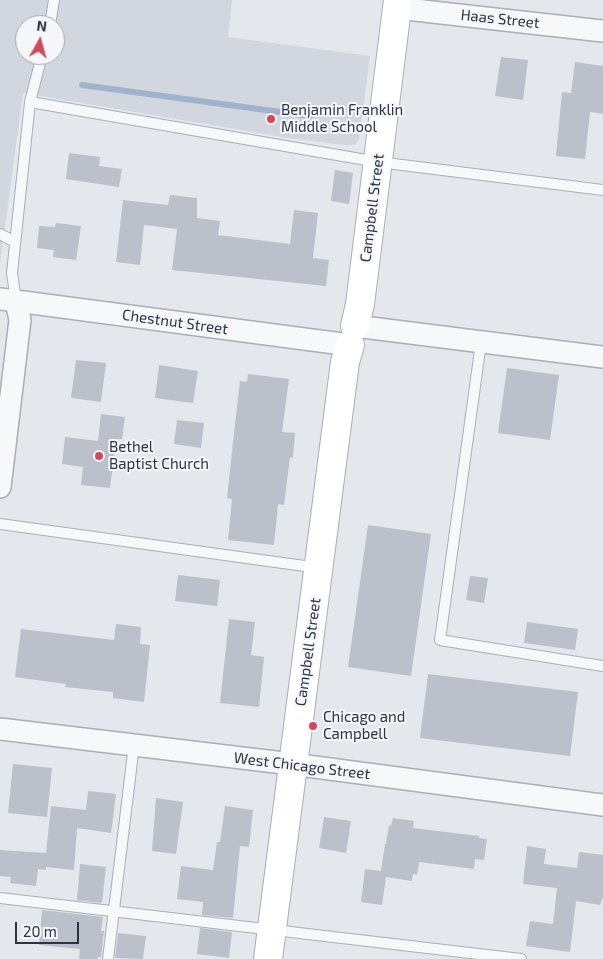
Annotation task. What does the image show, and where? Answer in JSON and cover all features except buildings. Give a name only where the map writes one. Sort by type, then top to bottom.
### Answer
[{"type":"main road","name":"Campbell Street","points":[[268,959],[292,764],[320,568],[345,362],[360,304],[398,4]]},
{"type":"street","name":"Haas Street","points":[[398,4],[603,31]]},
{"type":"street","name":"Chestnut Street","points":[[8,300],[353,336],[481,343],[603,357]]},
{"type":"street","points":[[0,487],[20,320],[8,300]]},
{"type":"street","name":"West Chicago Street","points":[[0,729],[292,764],[603,805]]},
{"type":"lane","points":[[52,15],[54,0]]},
{"type":"lane","points":[[8,300],[30,102],[39,65]]},
{"type":"lane","points":[[30,102],[378,162],[603,190]]},
{"type":"lane","points":[[0,234],[15,242]]},
{"type":"lane","points":[[481,343],[440,640],[603,666]]},
{"type":"lane","points":[[0,524],[320,568]]},
{"type":"lane","points":[[108,959],[134,745]]},
{"type":"lane","points":[[0,898],[272,928],[521,959]]},
{"type":"shaded area","name":"Benjamin Franklin Middle School","points":[[0,0],[232,0],[228,37],[370,56],[359,139],[355,145],[288,138],[23,93],[0,264]]},
{"type":"waterway","points":[[82,85],[310,116]]},
{"type":"place","name":"Benjamin Franklin Middle School","points":[[271,119]]},
{"type":"place","name":"Bethel Baptist Church","points":[[99,456]]},
{"type":"place","name":"Chicago and Campbell","points":[[313,726]]}]
